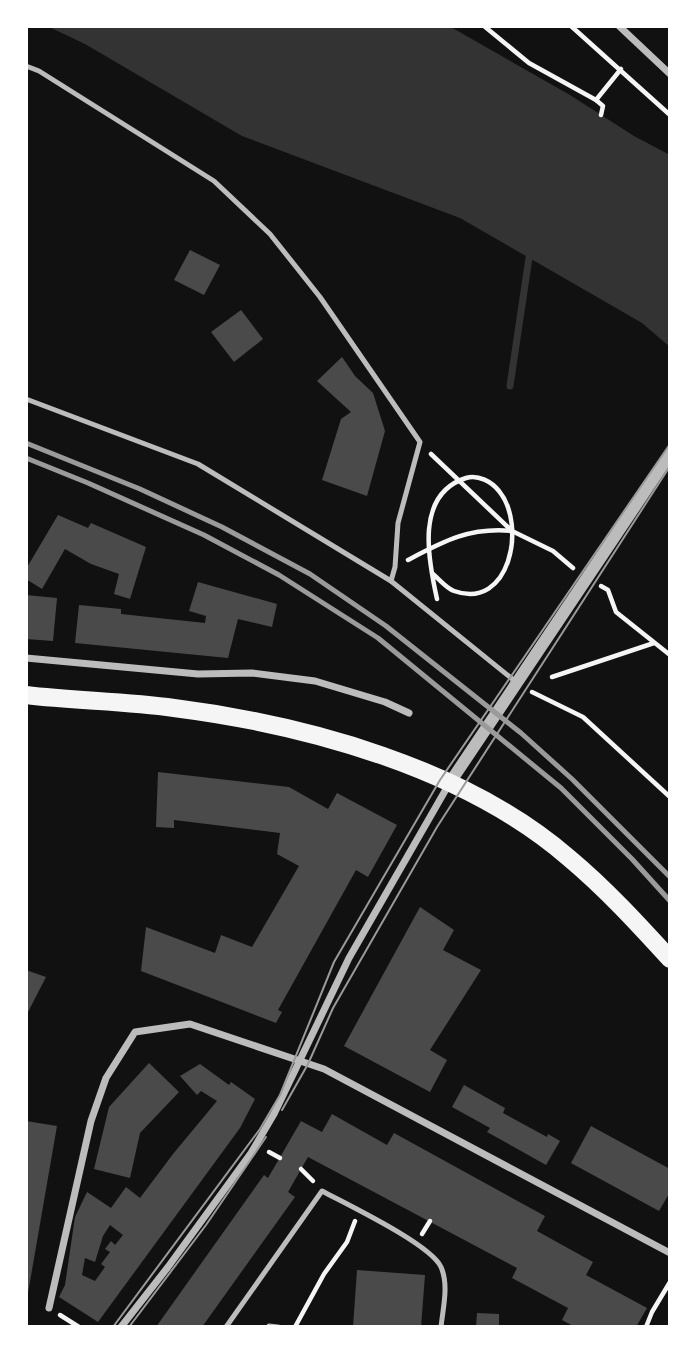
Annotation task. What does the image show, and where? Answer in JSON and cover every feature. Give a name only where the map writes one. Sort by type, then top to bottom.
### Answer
[{"type":"main road","points":[[26,695],[172,708],[285,726],[344,742],[449,784],[493,807],[568,857],[631,916],[670,959]]},
{"type":"street","points":[[619,26],[670,74]]},
{"type":"street","points":[[121,1327],[251,1153],[301,1061],[349,958],[449,784],[670,454]]},
{"type":"street","points":[[26,658],[198,674],[252,673],[315,681],[385,702],[409,713]]},
{"type":"street","points":[[49,1308],[91,1121],[106,1078],[135,1032],[190,1024],[324,1069],[670,1253]]},
{"type":"lane","points":[[26,66],[39,71],[214,181],[261,225],[320,297],[420,442],[398,523],[395,567],[391,581]]},
{"type":"lane","points":[[26,399],[198,464],[391,581],[516,682]]},
{"type":"lane","points":[[226,1327],[322,1191],[416,1244],[440,1266],[444,1283],[441,1327]]},
{"type":"lane","points":[[270,1326],[278,1327]]},
{"type":"path","points":[[484,26],[529,63],[596,100],[603,106],[601,115]]},
{"type":"path","points":[[571,26],[670,115]]},
{"type":"path","points":[[596,100],[621,69]]},
{"type":"path","points":[[420,442],[457,481],[513,531],[553,551],[569,566],[608,590],[615,612],[670,655]]},
{"type":"path","points":[[433,574],[452,591],[477,594],[498,582],[512,552],[513,531],[511,515],[503,495],[494,484],[473,476],[457,481],[441,494],[429,518],[433,574],[443,622]]},
{"type":"path","points":[[395,567],[463,534],[489,528],[513,531]]},
{"type":"path","points":[[552,677],[655,643]]},
{"type":"path","points":[[516,682],[583,717],[670,797]]},
{"type":"path","points":[[295,1327],[324,1274],[354,1229],[356,1210]]},
{"type":"path","points":[[646,1327],[670,1282]]},
{"type":"path","points":[[49,1308],[79,1327]]},
{"type":"shaded area","points":[[47,26],[449,26],[670,155],[670,347],[642,323],[460,218],[242,136],[85,44]]},
{"type":"building","points":[[190,250],[220,265],[204,295],[174,280]]},
{"type":"building","points":[[241,310],[263,339],[234,362],[211,332]]},
{"type":"building","points":[[342,357],[355,376],[373,393],[385,431],[367,496],[322,480],[341,419],[351,412],[317,381]]},
{"type":"building","points":[[58,515],[88,528],[91,523],[146,547],[130,599],[114,594],[119,574],[91,564],[65,549],[42,589],[26,579],[26,569]]},
{"type":"building","points":[[198,582],[277,604],[272,627],[238,619],[228,658],[75,643],[79,605],[121,609],[121,614],[205,623],[206,616],[189,611]]},
{"type":"building","points":[[26,595],[57,598],[53,641],[26,639]]},
{"type":"building","points":[[158,772],[289,787],[328,809],[337,793],[397,825],[368,877],[356,870],[278,1010],[282,1012],[276,1023],[141,971],[146,927],[215,953],[221,935],[252,947],[299,866],[277,854],[280,833],[174,820],[174,828],[156,827]]},
{"type":"building","points":[[420,907],[454,930],[443,950],[481,970],[430,1050],[447,1060],[430,1092],[344,1046]]},
{"type":"building","points":[[26,970],[46,977],[26,1016]]},
{"type":"building","points":[[149,1063],[179,1092],[140,1133],[130,1178],[94,1169],[109,1107]]},
{"type":"building","points":[[200,1064],[229,1085],[231,1082],[255,1099],[240,1128],[98,1322],[59,1297],[65,1285],[75,1217],[87,1192],[111,1208],[126,1187],[140,1198],[217,1101],[201,1091],[197,1095],[180,1076]],"holes":[[[110,1225],[123,1235],[115,1245],[111,1241],[105,1249],[110,1252],[101,1264],[105,1267],[95,1281],[82,1275],[85,1258],[95,1262],[103,1236]]]},
{"type":"building","points":[[464,1085],[505,1108],[503,1113],[547,1137],[548,1134],[560,1141],[546,1165],[487,1132],[490,1128],[452,1107]]},
{"type":"building","points":[[332,1114],[387,1145],[394,1133],[545,1216],[537,1231],[593,1262],[586,1275],[647,1308],[636,1327],[575,1327],[562,1320],[568,1308],[512,1278],[517,1268],[308,1157],[288,1192],[295,1197],[202,1327],[156,1327],[264,1175],[268,1178],[301,1121],[322,1132]]},
{"type":"building","points":[[26,1121],[57,1126],[28,1293],[26,1293]]},
{"type":"building","points":[[591,1126],[670,1169],[670,1192],[659,1211],[571,1163]]},
{"type":"building","points":[[357,1270],[425,1275],[421,1327],[353,1327]]},
{"type":"building","points":[[477,1313],[499,1314],[499,1327],[476,1327]]},
{"type":"waterway","points":[[510,386],[530,251]]},
{"type":"tram line","points":[[113,1327],[260,1129],[280,1095],[334,962],[440,780],[670,444]]},
{"type":"tram line","points":[[282,1110],[308,1064],[333,1008],[437,827],[670,466]]},
{"type":"tram line","points":[[129,1327],[206,1225],[266,1137]]},
{"type":"railway","points":[[26,443],[140,489],[222,527],[310,574],[386,626],[521,733],[572,779],[670,877]]},
{"type":"railway","points":[[26,458],[204,535],[279,575],[378,638],[561,788],[670,901]]}]
